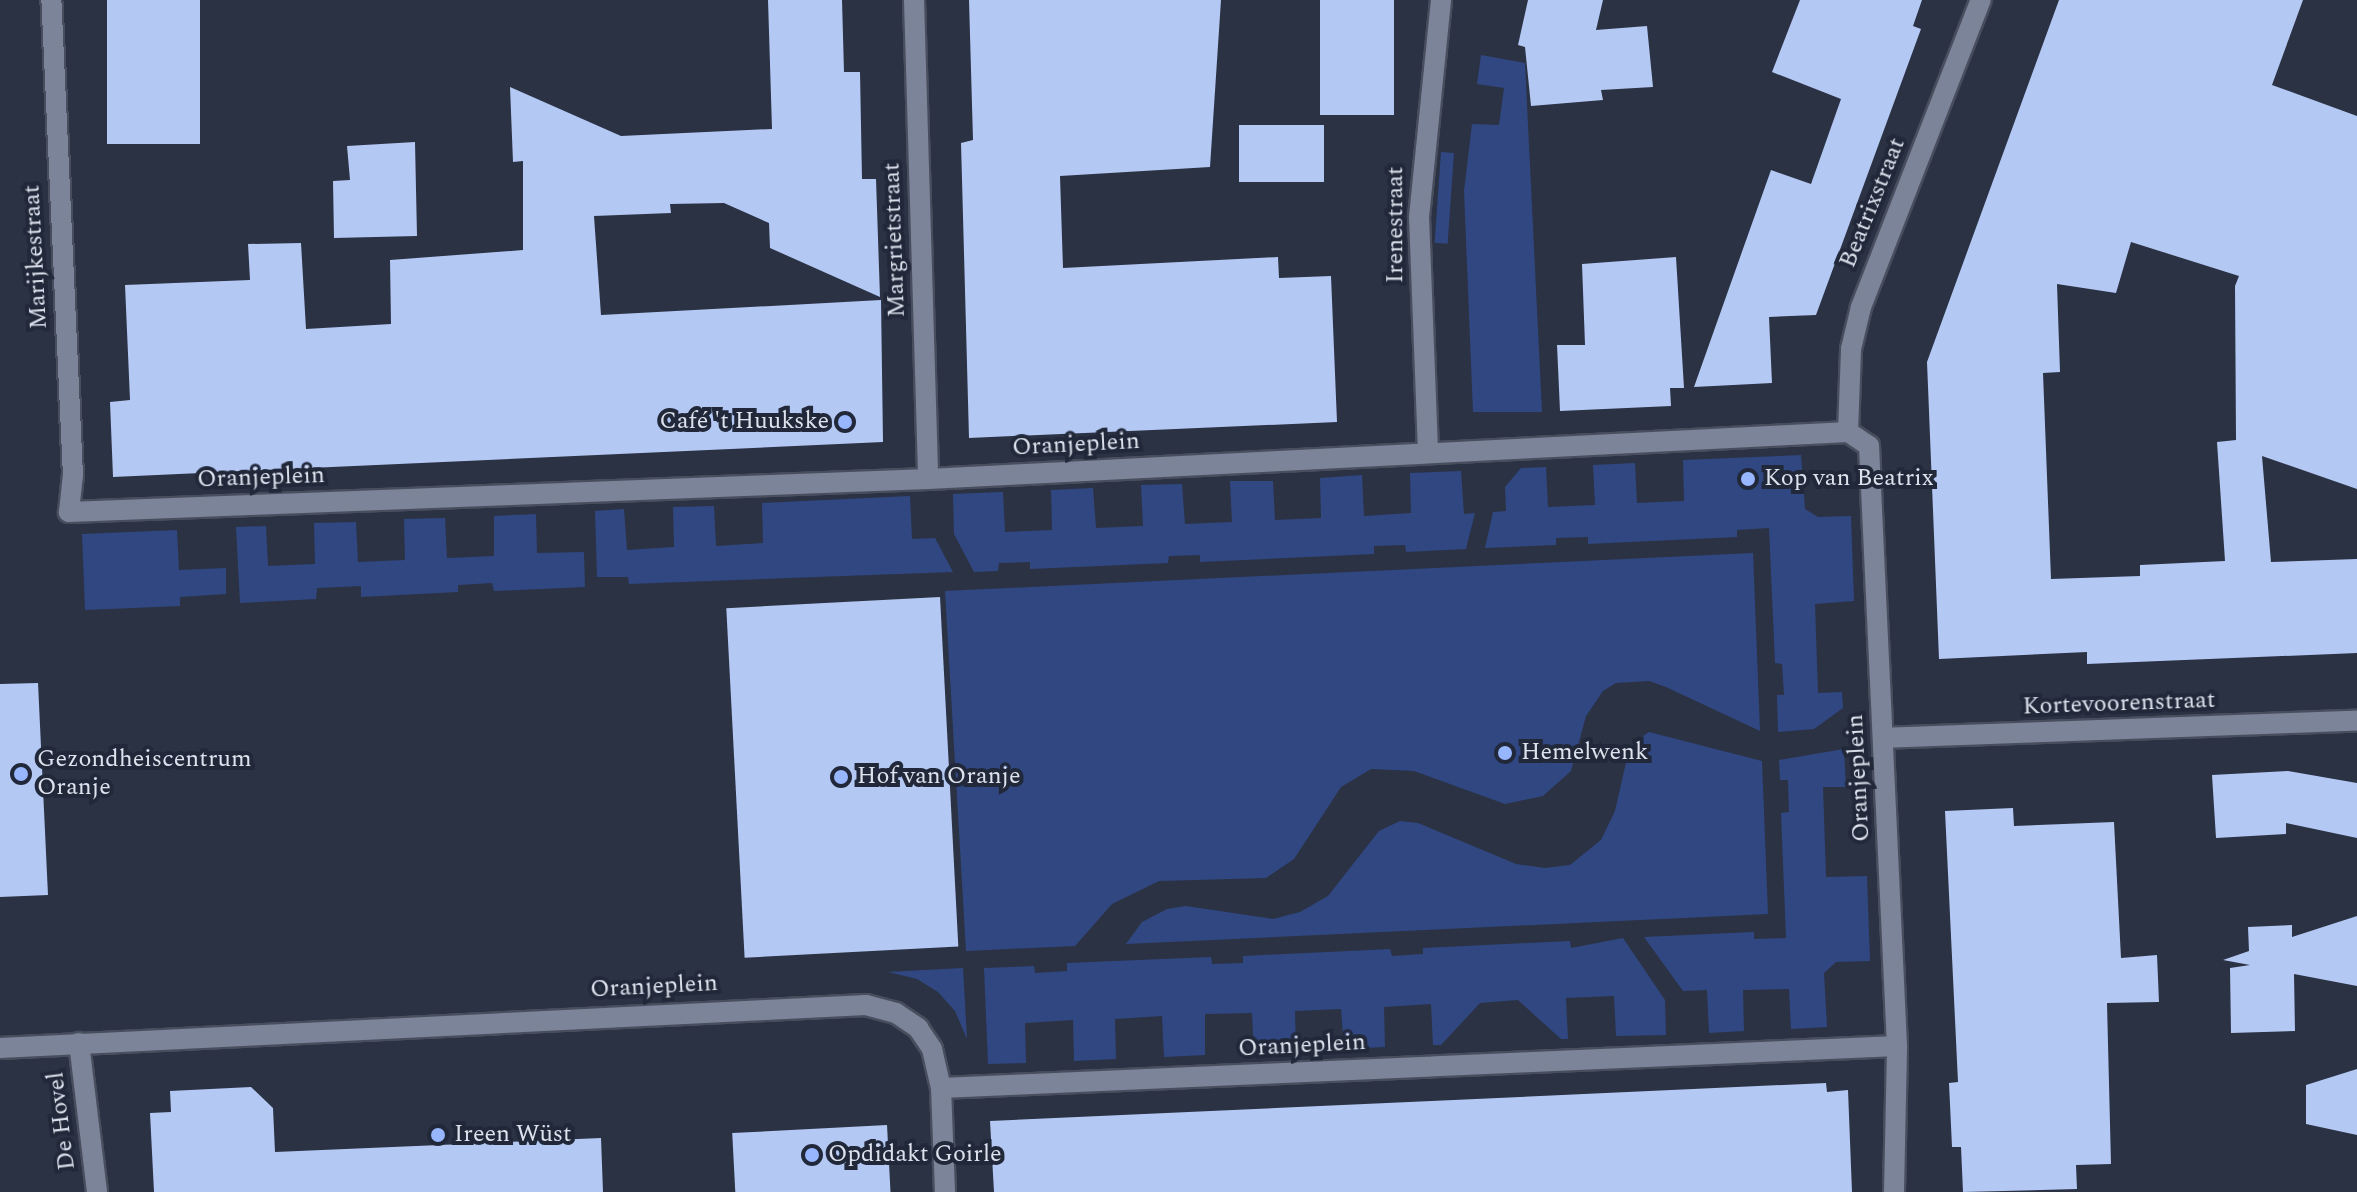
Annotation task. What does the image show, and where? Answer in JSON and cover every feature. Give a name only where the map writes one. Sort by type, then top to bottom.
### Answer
[{"type":"street","name":"Marijkestraat","points":[[51,0],[73,476],[69,512]]},
{"type":"street","name":"Margrietstraat","points":[[914,0],[928,479]]},
{"type":"street","name":"Irenestraat","points":[[1428,451],[1419,217],[1441,0]]},
{"type":"street","name":"Beatrixstraat","points":[[1848,432],[1851,349],[1861,307],[1981,0]]},
{"type":"street","name":"Oranjeplein","points":[[0,1048],[866,1005],[896,1013],[918,1028],[932,1049],[941,1088],[1897,1046],[1869,446],[1848,432],[1428,451],[928,479],[69,512]]},
{"type":"street","name":"Kortevoorenstraat","points":[[1883,738],[2357,721]]},
{"type":"street","name":"De Hovel","points":[[79,1043],[97,1192]]},
{"type":"street","points":[[1894,1192],[1897,1046]]},
{"type":"street","points":[[941,1088],[945,1192]]},
{"type":"shaded area","points":[[1481,55],[1525,63],[1542,412],[1473,412],[1464,191],[1472,124],[1499,125],[1504,88],[1477,84]]},
{"type":"shaded area","points":[[1441,152],[1454,153],[1448,244],[1435,243]]},
{"type":"shaded area","points":[[1801,455],[1805,509],[1818,517],[1851,516],[1854,601],[1815,604],[1818,693],[1842,692],[1843,708],[1814,729],[1778,732],[1777,695],[1784,695],[1782,664],[1775,663],[1769,528],[1737,530],[1737,537],[1588,544],[1588,537],[1556,538],[1556,545],[1485,548],[1493,512],[1506,511],[1505,487],[1521,468],[1546,467],[1548,507],[1595,505],[1593,465],[1635,463],[1637,503],[1684,501],[1683,460]]},
{"type":"shaded area","points":[[1461,471],[1464,514],[1475,513],[1466,549],[1406,552],[1405,545],[1374,546],[1374,554],[1200,562],[1200,555],[1169,556],[1168,563],[1030,569],[1030,562],[999,563],[998,571],[974,572],[954,534],[953,494],[1003,492],[1005,532],[1052,530],[1051,490],[1093,488],[1096,528],[1143,526],[1141,485],[1182,484],[1185,524],[1232,522],[1230,481],[1273,481],[1275,520],[1321,518],[1320,478],[1362,475],[1364,516],[1411,513],[1410,473]]},
{"type":"shaded area","points":[[910,496],[912,539],[935,538],[953,572],[629,584],[628,577],[597,577],[595,511],[624,509],[627,550],[674,547],[673,507],[714,506],[716,546],[763,543],[762,503]]},
{"type":"shaded area","points":[[536,514],[537,553],[584,552],[585,587],[494,591],[492,583],[458,585],[458,592],[361,597],[361,586],[317,588],[316,599],[240,603],[236,527],[266,526],[268,566],[315,564],[314,523],[356,522],[358,562],[405,560],[404,519],[445,518],[447,558],[494,556],[494,516]]},
{"type":"shaded area","points":[[177,530],[179,570],[226,568],[226,594],[180,597],[180,606],[85,610],[82,534]]},
{"type":"shaded area","points":[[1753,553],[1760,731],[1649,681],[1616,683],[1603,691],[1586,716],[1571,771],[1543,796],[1505,804],[1414,771],[1371,769],[1341,787],[1294,859],[1266,878],[1159,881],[1112,904],[1075,946],[966,951],[945,591]]},
{"type":"shaded area","points":[[1649,732],[1762,761],[1768,914],[1126,944],[1142,922],[1167,909],[1186,906],[1273,919],[1300,912],[1328,896],[1379,831],[1400,821],[1418,823],[1516,864],[1545,868],[1570,865],[1601,840],[1615,811],[1630,745]]},
{"type":"shaded area","points":[[1844,749],[1846,787],[1823,787],[1826,877],[1867,876],[1870,961],[1836,962],[1824,973],[1827,1027],[1791,1029],[1789,989],[1743,990],[1744,1031],[1709,1033],[1707,990],[1683,991],[1644,937],[1754,932],[1754,939],[1786,938],[1781,813],[1789,812],[1788,780],[1780,780],[1779,760]]},
{"type":"shaded area","points":[[1623,938],[1665,1000],[1666,1035],[1616,1036],[1614,996],[1566,998],[1568,1039],[1561,1039],[1518,1000],[1480,1003],[1441,1045],[1433,1045],[1431,1004],[1384,1007],[1385,1047],[1344,1049],[1341,1009],[1295,1011],[1296,1051],[1254,1053],[1252,1013],[1205,1014],[1205,1055],[1164,1057],[1162,1016],[1115,1019],[1116,1059],[1074,1061],[1073,1020],[1025,1023],[1026,1063],[988,1064],[984,968],[1034,966],[1035,973],[1067,971],[1067,963],[1211,957],[1212,964],[1243,963],[1243,956],[1390,949],[1392,956],[1423,954],[1423,948],[1570,941],[1571,948]]},
{"type":"shaded area","points":[[963,968],[967,1039],[955,1011],[938,992],[917,979],[888,972]]},
{"type":"building","points":[[107,0],[200,0],[200,144],[107,144]]},
{"type":"building","points":[[768,0],[842,0],[844,72],[860,72],[862,179],[876,179],[880,297],[770,248],[769,223],[724,203],[670,204],[671,213],[594,216],[601,315],[881,300],[883,442],[113,477],[110,402],[130,400],[125,285],[250,280],[248,244],[301,243],[306,329],[391,324],[390,260],[523,250],[523,161],[513,162],[510,87],[621,136],[772,129]]},
{"type":"building","points":[[969,0],[1221,0],[1210,167],[1060,176],[1063,268],[1278,257],[1279,278],[1331,276],[1337,422],[969,438],[961,143],[973,140]]},
{"type":"building","points":[[1320,0],[1394,0],[1394,115],[1320,115]]},
{"type":"building","points":[[1528,0],[1603,0],[1596,30],[1647,26],[1653,87],[1601,90],[1603,100],[1531,106],[1525,47],[1518,45]]},
{"type":"building","points":[[1800,0],[1922,0],[1913,26],[1921,29],[1816,315],[1769,317],[1772,383],[1694,387],[1771,170],[1811,184],[1841,99],[1772,72]]},
{"type":"building","points":[[2059,0],[2303,0],[2272,85],[2357,116],[2357,489],[2262,456],[2271,562],[2357,559],[2357,653],[2087,664],[2087,652],[1939,659],[1927,362]],"holes":[[[2131,242],[2239,276],[2235,286],[2236,440],[2217,442],[2225,561],[2140,565],[2140,576],[2051,579],[2043,373],[2060,372],[2057,284],[2116,293]]]},
{"type":"building","points":[[1239,125],[1324,125],[1324,182],[1239,182]]},
{"type":"building","points":[[415,142],[417,236],[334,238],[333,181],[350,180],[347,146]]},
{"type":"building","points":[[1676,257],[1684,388],[1670,388],[1671,406],[1560,411],[1557,345],[1585,345],[1582,264]]},
{"type":"building","name":"Hof van Oranje","points":[[940,597],[958,947],[745,958],[726,608]]},
{"type":"building","name":"Gezondheiscentrum Oranje","points":[[38,683],[48,895],[0,897],[0,684]]},
{"type":"building","points":[[2288,771],[2357,783],[2357,838],[2286,823],[2286,834],[2216,838],[2212,775]]},
{"type":"building","points":[[2013,808],[2014,826],[2114,822],[2121,958],[2157,955],[2159,1002],[2107,1003],[2111,1164],[2076,1165],[2077,1189],[1963,1192],[1961,1147],[1952,1147],[1949,1083],[1958,1082],[1945,811]]},
{"type":"building","points":[[2357,916],[2357,986],[2294,974],[2295,1031],[2231,1033],[2230,968],[2250,965],[2223,960],[2249,951],[2248,927],[2292,925],[2292,937]]},
{"type":"building","points":[[2357,1069],[2357,1135],[2306,1124],[2306,1085]]},
{"type":"building","points":[[1826,1083],[1827,1092],[1848,1090],[1852,1192],[994,1192],[990,1121]]},
{"type":"building","points":[[251,1087],[273,1108],[275,1152],[601,1138],[603,1192],[154,1192],[150,1113],[171,1112],[170,1091]]},
{"type":"building","points":[[887,1125],[891,1192],[735,1192],[732,1133]]},
{"type":"place","name":"Café 't Huukske","points":[[845,422]]},
{"type":"place","name":"Kop van Beatrix","points":[[1748,479]]},
{"type":"place","name":"Hemelwenk","points":[[1505,753]]},
{"type":"place","name":"Gezondheiscentrum Oranje","points":[[21,774]]},
{"type":"place","name":"Hof van Oranje","points":[[841,777]]},
{"type":"place","name":"Ireen Wüst","points":[[438,1135]]},
{"type":"place","name":"Opdidakt Goirle","points":[[812,1155]]}]
